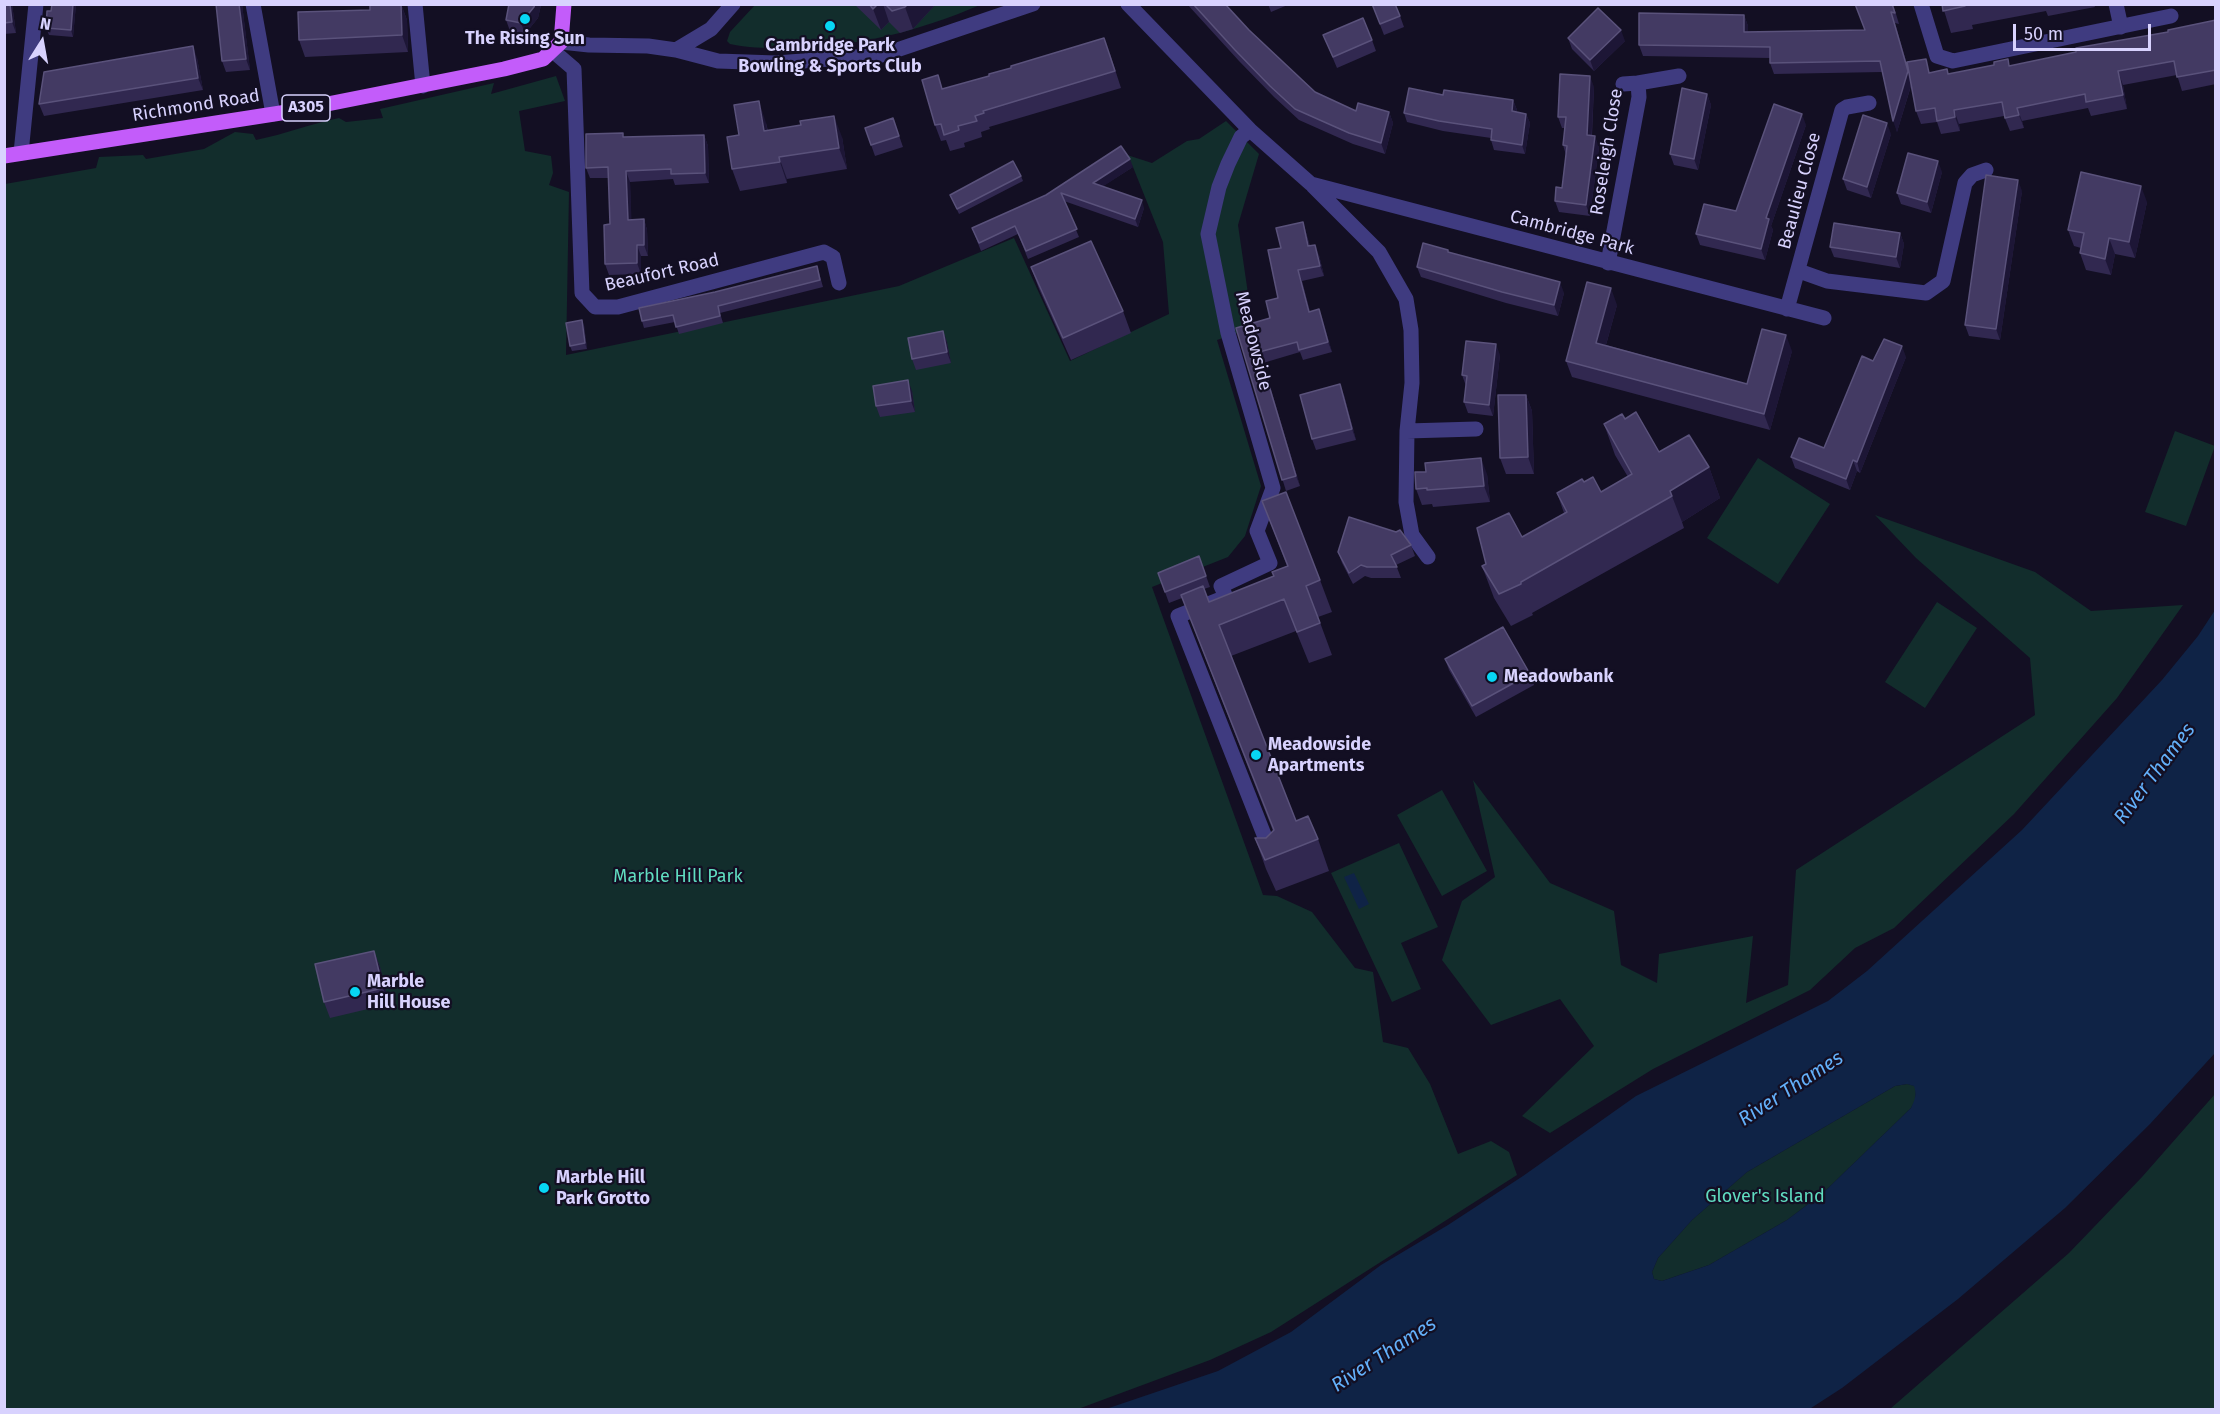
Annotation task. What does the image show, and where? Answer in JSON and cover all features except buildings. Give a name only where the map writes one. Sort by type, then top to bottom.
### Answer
[{"type":"main road","points":[[557,46],[564,4]]},
{"type":"main road","name":"Richmond Road","points":[[4,156],[273,114],[423,86],[543,59],[557,46]]},
{"type":"street","points":[[21,153],[36,4]]},
{"type":"street","points":[[253,4],[273,114]]},
{"type":"street","points":[[414,4],[423,86]]},
{"type":"street","points":[[676,50],[711,29],[733,4]]},
{"type":"street","points":[[557,46],[648,45],[718,61],[776,63],[882,55],[1033,4]]},
{"type":"street","name":"Cambridge Park","points":[[1128,4],[1250,130],[1311,183],[1379,252],[1406,299],[1411,330],[1412,383],[1407,431],[1406,502],[1412,535],[1428,557]]},
{"type":"street","points":[[1921,4],[1937,56],[1953,61],[2171,16]]},
{"type":"street","points":[[2116,4],[2121,27]]},
{"type":"street","name":"Beaufort Road","points":[[557,46],[574,69],[582,293],[595,307],[618,307],[824,252],[833,257],[839,283]]},
{"type":"street","name":"Roseleigh Close","points":[[1608,263],[1637,108],[1631,83],[1679,76]]},
{"type":"street","name":"Beaulieu Close","points":[[1787,309],[1842,110],[1869,103]]},
{"type":"street","name":"Meadowside","points":[[1226,597],[1221,586],[1271,568],[1257,531],[1273,488],[1228,333],[1208,234],[1219,187],[1228,164],[1241,137],[1250,130]]},
{"type":"street","points":[[1799,271],[1827,281],[1926,293],[1943,281],[1965,183],[1972,175],[1986,170]]},
{"type":"street","name":"Cambridge Park","points":[[1311,183],[1824,318]]},
{"type":"street","points":[[1407,431],[1476,429]]},
{"type":"street","points":[[1233,613],[1226,597],[1178,616],[1274,860]]},
{"type":"green space","name":"Cambridge Park Bowling & Sports Club","points":[[755,5],[980,5],[908,31],[858,42],[807,48],[749,47],[730,44],[727,41],[730,32]]},
{"type":"green space","name":"Marble Hill Park","points":[[556,76],[565,101],[519,111],[525,151],[551,156],[553,173],[549,185],[569,192],[566,355],[899,286],[1014,238],[1070,361],[1169,314],[1163,242],[1133,167],[1124,154],[1152,163],[1187,141],[1199,139],[1226,121],[1259,154],[1238,225],[1253,328],[1217,340],[1261,486],[1245,536],[1228,557],[1152,587],[1263,895],[1277,896],[1312,912],[1355,968],[1373,972],[1383,1042],[1408,1048],[1430,1084],[1458,1154],[1491,1141],[1509,1152],[1517,1175],[1271,1332],[1210,1360],[1078,1409],[5,1410],[5,184],[96,168],[99,157],[143,155],[146,159],[204,149],[235,132],[253,134],[256,140],[339,118],[346,122],[383,118],[380,109],[494,83],[491,94]]},
{"type":"green space","points":[[2175,431],[2215,446],[2186,526],[2145,512]]},
{"type":"green space","points":[[1758,458],[1830,504],[1778,584],[1707,538]]},
{"type":"green space","points":[[1875,515],[2035,572],[2091,611],[2183,605],[2117,698],[2014,814],[1894,928],[1855,948],[1810,990],[1653,1069],[1550,1133],[1522,1116],[1594,1046],[1560,999],[1491,1025],[1442,960],[1462,901],[1495,877],[1473,780],[1550,883],[1614,911],[1621,965],[1657,983],[1659,954],[1753,936],[1746,1003],[1788,985],[1796,870],[2035,715],[2030,658],[1916,558]]},
{"type":"green space","points":[[1937,602],[1977,628],[1925,708],[1885,682]]},
{"type":"green space","points":[[1442,790],[1487,871],[1442,896],[1397,815]]},
{"type":"green space","points":[[1399,843],[1438,927],[1401,943],[1421,989],[1392,1002],[1331,873]]},
{"type":"green space","name":"Glover's Island","points":[[1907,1084],[1915,1086],[1916,1091],[1915,1101],[1911,1108],[1823,1193],[1787,1220],[1709,1265],[1662,1281],[1654,1279],[1652,1272],[1658,1258],[1692,1220],[1747,1172],[1895,1086]]},
{"type":"green space","points":[[2215,1094],[2215,1409],[1890,1409],[2069,1253],[2142,1177]]},
{"type":"water","name":"River Thames","points":[[2215,610],[2215,1053],[2150,1124],[2065,1208],[1958,1299],[1842,1388],[1808,1410],[1106,1409],[1218,1371],[1291,1332],[1381,1265],[1523,1176],[1636,1096],[1828,1001],[1867,971],[2022,830],[2162,680],[2198,636]],"holes":[[[1907,1084],[1914,1086],[1915,1097],[1911,1108],[1823,1193],[1787,1220],[1709,1265],[1662,1281],[1654,1279],[1652,1272],[1658,1258],[1692,1220],[1747,1172],[1895,1086]]]},
{"type":"water","points":[[1354,873],[1369,904],[1359,909],[1344,877]]},
{"type":"place","name":"The Rising Sun","points":[[525,19]]},
{"type":"place","name":"Cambridge Park Bowling & Sports Club","points":[[830,26]]},
{"type":"place","name":"Meadowbank","points":[[1492,677]]},
{"type":"place","name":"Meadowside Apartments","points":[[1256,755]]},
{"type":"place","name":"Marble Hill House","points":[[355,992]]},
{"type":"place","name":"Marble Hill Park Grotto","points":[[544,1188]]}]
